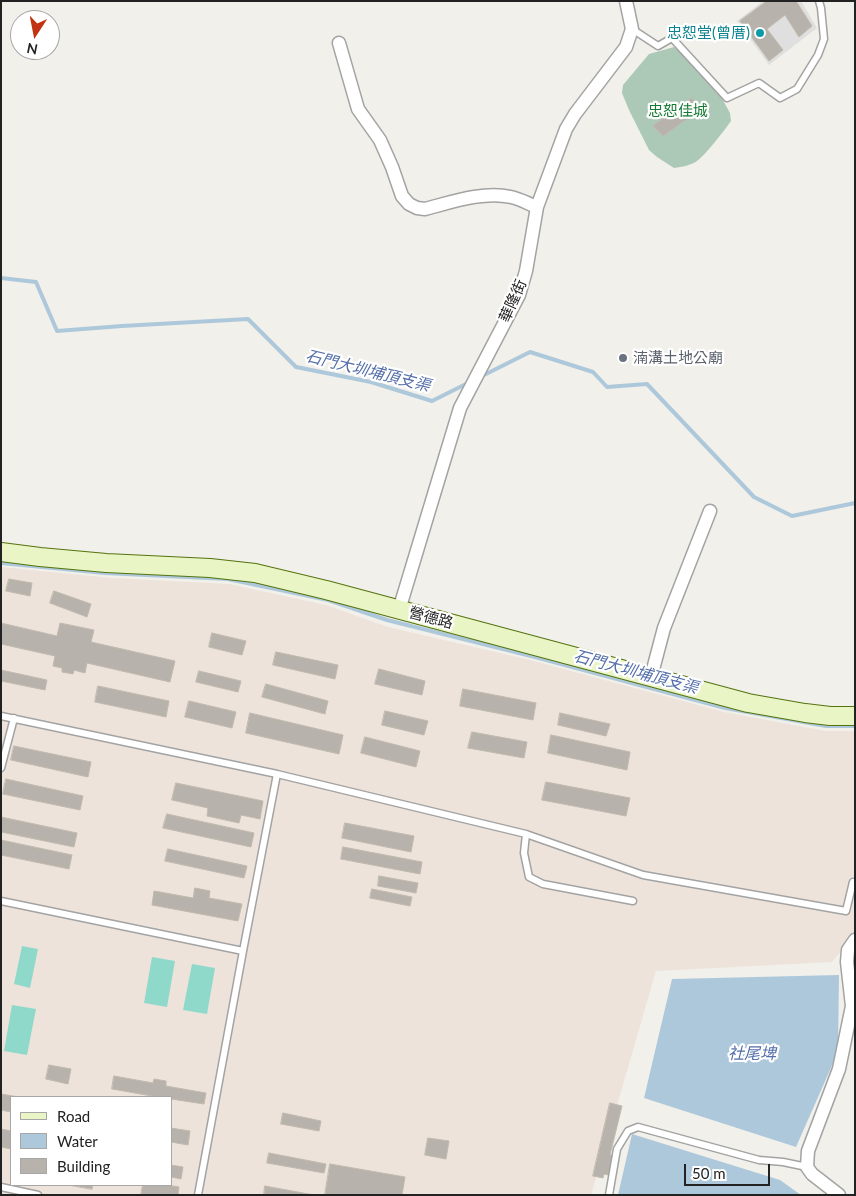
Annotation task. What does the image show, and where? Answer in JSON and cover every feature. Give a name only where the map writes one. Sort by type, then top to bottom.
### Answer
[{"type":"street","points":[[626,1],[632,29]]},
{"type":"street","name":"華隆街","points":[[399,610],[460,408],[519,295],[526,271],[537,207],[566,129],[575,114],[626,47],[632,29]]},
{"type":"street","points":[[339,43],[358,109],[380,140],[402,196],[409,204],[425,209],[470,198],[497,195],[513,197],[537,207]]},
{"type":"street","points":[[651,677],[664,628],[710,511]]},
{"type":"street","name":"營德路","points":[[1,552],[106,563],[210,568],[255,573],[326,590],[748,703],[805,713],[855,716]]},
{"type":"street","points":[[839,1195],[812,1174],[807,1167],[808,1151],[839,1069],[852,1006],[847,962],[848,950],[855,940]]},
{"type":"lane","points":[[632,29],[658,46],[672,38],[728,98],[759,83],[780,98],[797,89],[818,55],[824,38],[819,1]]},
{"type":"lane","points":[[1,716],[277,774],[526,834],[644,875],[846,911],[853,882]]},
{"type":"lane","points":[[1,768],[14,718]]},
{"type":"lane","points":[[198,1195],[277,774]]},
{"type":"lane","points":[[526,834],[524,853],[529,877],[543,884],[633,901]]},
{"type":"lane","points":[[1,901],[243,951]]},
{"type":"lane","points":[[609,1195],[617,1149],[628,1132],[638,1127],[759,1160],[807,1167]]},
{"type":"lane","points":[[1,1188],[38,1195]]},
{"type":"shaded area","name":"忠恕堂(曾厝)","points":[[763,1],[801,1],[817,28],[769,65],[737,21]]},
{"type":"shaded area","points":[[1,567],[111,578],[229,584],[326,605],[388,627],[530,660],[724,712],[826,731],[855,731],[855,939],[849,942],[832,962],[656,971],[591,1195],[1,1195]]},
{"type":"shaded area","points":[[22,946],[38,949],[30,988],[14,984]]},
{"type":"shaded area","points":[[152,957],[175,961],[167,1007],[144,1003]]},
{"type":"shaded area","points":[[192,964],[215,968],[207,1014],[183,1010]]},
{"type":"shaded area","points":[[12,1005],[36,1009],[27,1055],[4,1051]]},
{"type":"green space","name":"忠恕佳城","points":[[674,47],[714,84],[730,113],[731,121],[697,161],[686,166],[674,168],[649,150],[622,93],[623,85],[649,54]]},
{"type":"water","name":"社尾埤","points":[[839,975],[838,1052],[796,1147],[644,1098],[672,979]]},
{"type":"water","points":[[632,1134],[780,1180],[801,1195],[618,1195]]},
{"type":"building","name":"忠恕堂(曾厝)","points":[[767,1],[796,1],[812,26],[799,37],[785,15],[767,29],[783,50],[769,61],[740,21]]},
{"type":"building","points":[[692,98],[701,109],[663,136],[653,126]]},
{"type":"building","points":[[9,579],[32,583],[30,596],[6,591]]},
{"type":"building","points":[[54,591],[91,604],[87,617],[50,603]]},
{"type":"building","points":[[1,623],[57,636],[60,623],[94,630],[91,642],[175,661],[170,682],[87,663],[85,673],[74,670],[73,674],[62,672],[62,668],[53,666],[55,656],[1,644]]},
{"type":"building","points":[[212,633],[246,641],[242,655],[209,647]]},
{"type":"building","points":[[276,652],[338,665],[335,679],[273,665]]},
{"type":"building","points":[[379,669],[425,681],[422,695],[375,684]]},
{"type":"building","points":[[1,670],[47,680],[45,690],[1,681]]},
{"type":"building","points":[[199,671],[241,681],[238,692],[196,682]]},
{"type":"building","points":[[266,684],[328,701],[325,714],[262,697]]},
{"type":"building","points":[[98,686],[169,701],[166,717],[95,702]]},
{"type":"building","points":[[463,689],[536,703],[533,720],[460,706]]},
{"type":"building","points":[[189,701],[236,712],[232,728],[185,717]]},
{"type":"building","points":[[385,711],[428,721],[424,735],[382,725]]},
{"type":"building","points":[[250,713],[343,735],[339,754],[246,733]]},
{"type":"building","points":[[560,713],[610,724],[606,736],[558,725]]},
{"type":"building","points":[[472,732],[527,742],[524,758],[468,748]]},
{"type":"building","points":[[551,735],[630,752],[627,770],[548,753]]},
{"type":"building","points":[[365,737],[420,751],[416,767],[361,753]]},
{"type":"building","points":[[14,746],[91,762],[88,777],[11,760]]},
{"type":"building","points":[[6,779],[83,796],[80,810],[3,794]]},
{"type":"building","points":[[546,782],[630,798],[626,816],[542,800]]},
{"type":"building","points":[[176,783],[263,801],[260,819],[241,815],[239,823],[207,816],[208,808],[172,800]]},
{"type":"building","points":[[167,814],[254,833],[251,847],[163,828]]},
{"type":"building","points":[[1,817],[77,833],[74,847],[1,832]]},
{"type":"building","points":[[345,823],[414,836],[411,852],[342,838]]},
{"type":"building","points":[[1,840],[72,855],[69,869],[1,855]]},
{"type":"building","points":[[343,847],[422,862],[420,874],[341,859]]},
{"type":"building","points":[[168,849],[247,866],[244,878],[165,861]]},
{"type":"building","points":[[379,876],[418,883],[416,893],[378,886]]},
{"type":"building","points":[[195,888],[210,891],[209,898],[242,904],[238,921],[152,905],[154,891],[193,898]]},
{"type":"building","points":[[372,889],[412,897],[410,906],[370,898]]},
{"type":"building","points":[[49,1065],[71,1069],[68,1084],[46,1079]]},
{"type":"building","points":[[114,1076],[153,1083],[154,1079],[166,1081],[166,1086],[206,1093],[204,1104],[172,1099],[172,1096],[152,1096],[112,1089]]},
{"type":"building","points":[[1,1094],[13,1096],[10,1096],[10,1112],[1,1110]]},
{"type":"building","points":[[610,1103],[622,1106],[610,1155],[613,1155],[608,1175],[604,1174],[603,1178],[593,1176]]},
{"type":"building","points":[[283,1113],[321,1121],[319,1131],[281,1124]]},
{"type":"building","points":[[172,1128],[190,1131],[188,1145],[172,1142]]},
{"type":"building","points":[[1,1129],[10,1131],[10,1149],[1,1147]]},
{"type":"building","points":[[428,1138],[449,1141],[446,1159],[425,1155]]},
{"type":"building","points":[[269,1153],[326,1164],[324,1173],[267,1163]]},
{"type":"building","points":[[330,1164],[405,1177],[402,1195],[325,1195]]},
{"type":"building","points":[[172,1165],[183,1167],[181,1179],[172,1177]]},
{"type":"building","points":[[75,1186],[93,1186],[92,1189]]},
{"type":"building","points":[[143,1186],[179,1187],[178,1195],[141,1195]]},
{"type":"building","points":[[265,1186],[314,1195],[264,1195]]},
{"type":"waterway","name":"石門大圳埔頂支渠","points":[[1,278],[36,282],[57,331],[248,319],[296,367],[371,382],[432,401],[470,382]]},
{"type":"waterway","name":"石門大圳埔頂支渠","points":[[480,377],[530,352],[593,372],[607,387],[647,384],[754,497],[792,516],[855,503]]},
{"type":"waterway","name":"石門大圳埔頂支渠","points":[[1,563],[105,573],[228,579],[328,600],[387,620],[725,708],[826,726],[855,726]]},
{"type":"place","name":"忠恕堂(曾厝)","points":[[760,33]]},
{"type":"place","name":"湳溝土地公廟","points":[[623,358]]}]
